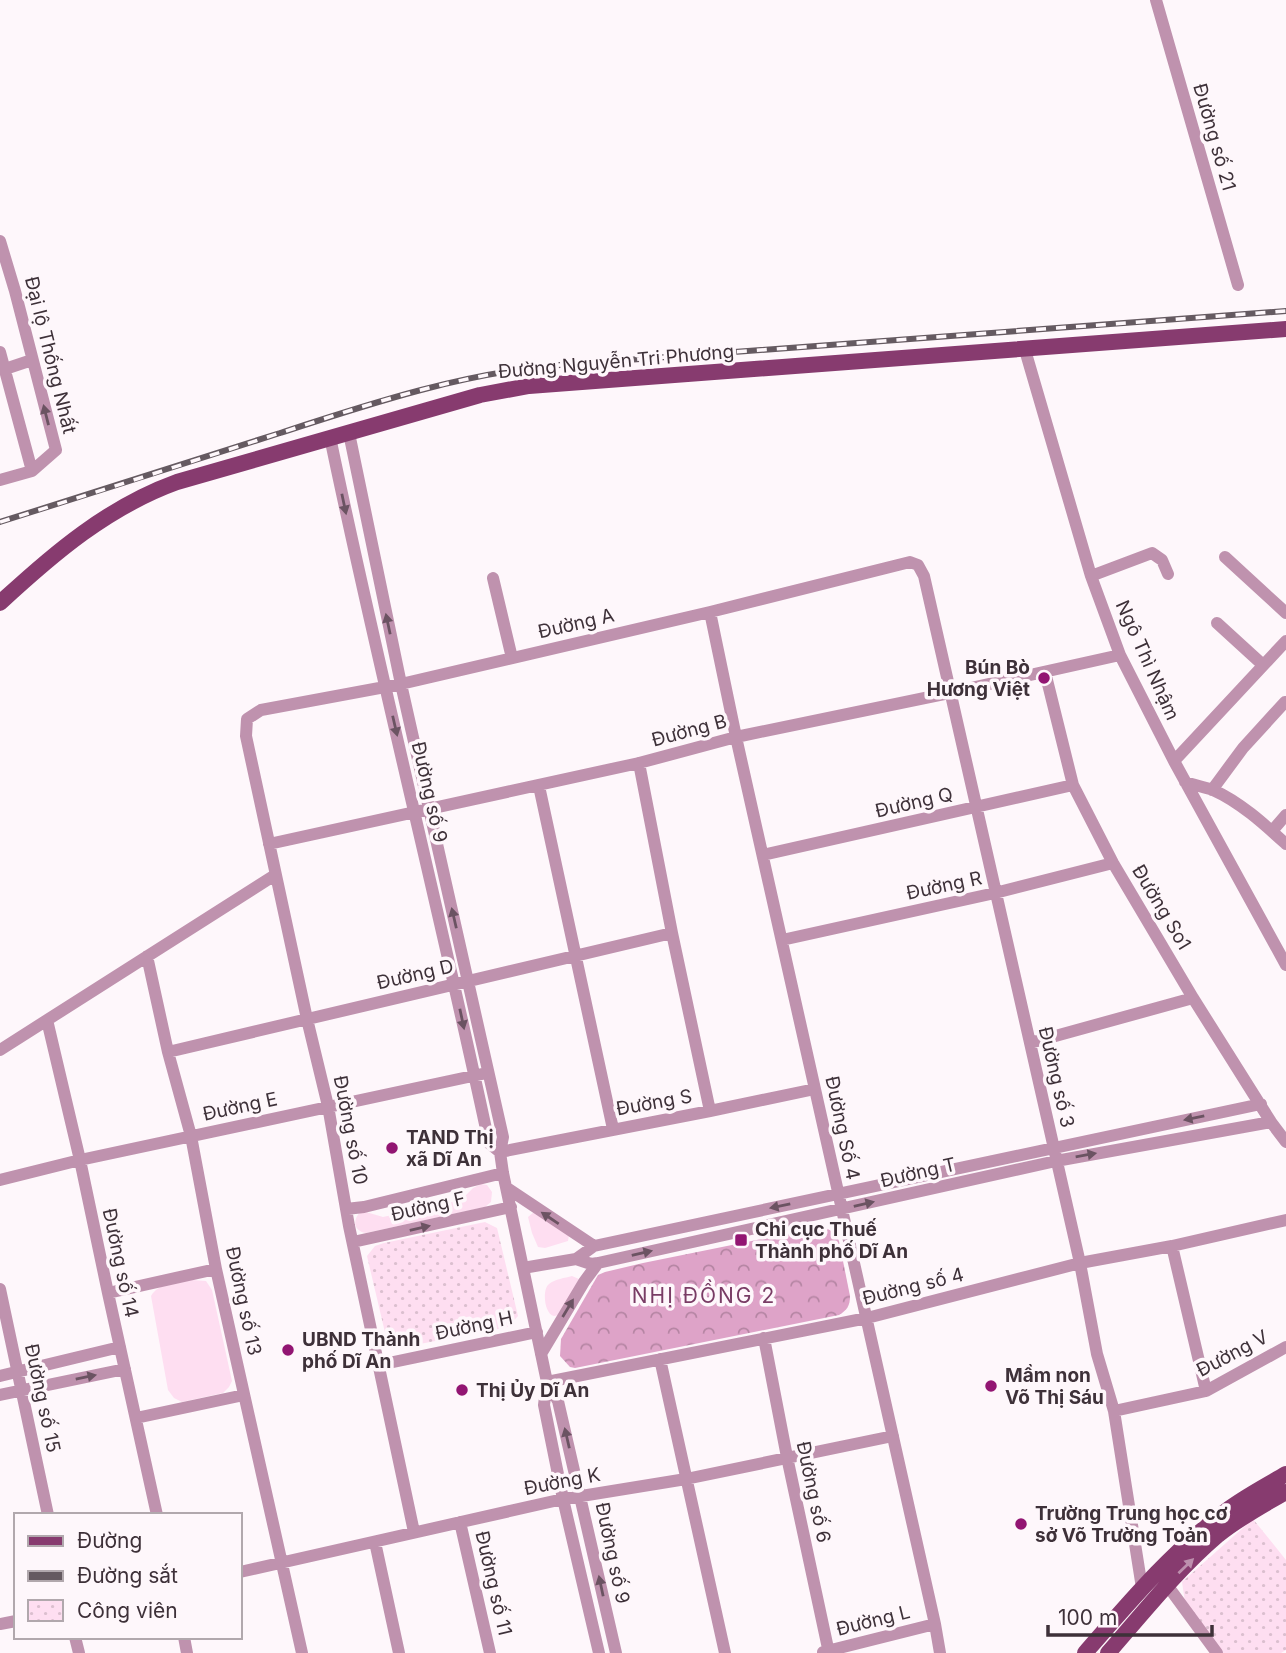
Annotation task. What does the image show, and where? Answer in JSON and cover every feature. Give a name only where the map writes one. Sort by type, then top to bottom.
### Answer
[{"type":"main road","name":"Đường Nguyễn Tri Phương","points":[[0,603],[75,538],[114,511],[144,495],[177,482],[480,395],[529,386],[1286,329]]},
{"type":"main road","points":[[1108,1653],[1197,1534],[1232,1506],[1286,1474]]},
{"type":"main road","points":[[1085,1653],[1142,1588],[1161,1579],[1248,1514],[1286,1492]]},
{"type":"street","name":"Đường số 21","points":[[1156,0],[1238,285]]},
{"type":"street","name":"Đại lộ Thống Nhất","points":[[0,241],[56,450],[32,471]]},
{"type":"street","name":"Ngô Thì Nhậm","points":[[1025,350],[1091,576],[1120,655],[1185,782],[1282,948],[1286,965]]},
{"type":"street","points":[[0,352],[32,471],[0,480]]},
{"type":"street","points":[[5,369],[32,360]]},
{"type":"street","name":"Đường số 9","points":[[349,433],[428,809],[503,1137],[499,1152],[547,1382],[558,1401],[616,1653]]},
{"type":"street","name":"Đường số 9","points":[[330,437],[489,1143],[499,1152]]},
{"type":"street","points":[[1091,576],[1152,553],[1162,560],[1168,575]]},
{"type":"street","points":[[1225,557],[1286,613]]},
{"type":"street","name":"Đường A","points":[[246,736],[247,719],[261,710],[401,684],[910,562],[918,565],[924,576]]},
{"type":"street","name":"Đường số 3","points":[[924,576],[1080,1264],[1097,1354],[1114,1411],[1142,1588]]},
{"type":"street","points":[[493,578],[512,658]]},
{"type":"street","name":"Đường Số 4","points":[[710,612],[940,1653]]},
{"type":"street","points":[[1217,623],[1263,665]]},
{"type":"street","points":[[1174,761],[1285,645]]},
{"type":"street","name":"Đường B","points":[[269,844],[539,786],[736,737],[1120,655]]},
{"type":"street","name":"Đường So1","points":[[1045,672],[1073,785],[1113,863],[1193,998],[1286,1142]]},
{"type":"street","points":[[1212,790],[1243,748],[1285,702]]},
{"type":"street","name":"Đường số 10","points":[[246,736],[328,1106],[346,1209],[414,1532]]},
{"type":"street","points":[[639,763],[710,1111]]},
{"type":"street","points":[[1185,782],[1212,790],[1250,812],[1286,844]]},
{"type":"street","name":"Đường Q","points":[[763,855],[1073,785]]},
{"type":"street","points":[[539,786],[613,1129]]},
{"type":"street","points":[[1272,831],[1286,815]]},
{"type":"street","name":"Đường R","points":[[782,940],[995,893],[1113,863]]},
{"type":"street","points":[[0,1050],[275,875]]},
{"type":"street","name":"Đường D","points":[[168,1052],[672,933]]},
{"type":"street","name":"Đường số 13","points":[[147,957],[168,1052],[191,1136],[216,1269],[302,1653]]},
{"type":"street","points":[[1030,1043],[1193,998]]},
{"type":"street","name":"Đường số 14","points":[[47,1020],[157,1513]]},
{"type":"street","name":"Đường E","points":[[0,1180],[80,1160],[489,1073]]},
{"type":"street","name":"Đường S","points":[[499,1152],[815,1088]]},
{"type":"street","name":"Đường T","points":[[523,1268],[576,1259],[594,1246],[1261,1104]]},
{"type":"street","name":"Đường T","points":[[576,1259],[591,1264],[598,1263],[1056,1161],[1271,1122]]},
{"type":"street","name":"Đường F","points":[[346,1209],[503,1173]]},
{"type":"street","points":[[507,1188],[594,1246]]},
{"type":"street","name":"Đường F","points":[[353,1242],[511,1207]]},
{"type":"street","name":"Đường số 4","points":[[547,1382],[867,1318],[1080,1264],[1286,1220]]},
{"type":"street","points":[[1172,1246],[1206,1391]]},
{"type":"street","points":[[541,1354],[598,1263]]},
{"type":"street","points":[[108,1293],[216,1269]]},
{"type":"street","name":"Đường số 15","points":[[0,1289],[48,1513]]},
{"type":"street","name":"Đường H","points":[[379,1365],[537,1332]]},
{"type":"street","name":"Đường số 6","points":[[764,1338],[826,1652]]},
{"type":"street","points":[[0,1376],[120,1347]]},
{"type":"street","name":"Đường V","points":[[1114,1411],[1206,1391],[1286,1347]]},
{"type":"street","points":[[660,1359],[725,1653]]},
{"type":"street","points":[[0,1395],[125,1369]]},
{"type":"street","name":"Đường số 9","points":[[547,1382],[544,1405],[599,1653]]},
{"type":"street","points":[[136,1418],[244,1395]]},
{"type":"street","name":"Đường K","points":[[242,1572],[563,1499],[686,1479],[892,1436]]},
{"type":"street","name":"Đường số 11","points":[[460,1522],[490,1653]]},
{"type":"street","points":[[374,1542],[399,1653]]},
{"type":"street","points":[[1161,1579],[1217,1653]]},
{"type":"street","name":"Đường L","points":[[826,1652],[935,1624]]},
{"type":"green space","points":[[481,1184],[487,1185],[492,1192],[491,1202],[485,1207],[366,1233],[356,1225],[360,1212],[383,1217],[461,1200]]},
{"type":"green space","points":[[534,1212],[569,1235],[568,1241],[545,1248],[538,1247],[528,1217]]},
{"type":"green space","points":[[485,1222],[497,1228],[518,1316],[508,1327],[393,1347],[387,1341],[367,1256],[375,1246],[384,1243]]},
{"type":"green space","points":[[821,1227],[832,1231],[839,1241],[850,1296],[848,1307],[839,1315],[575,1368],[570,1367],[560,1356],[561,1339],[598,1275],[643,1263]]},
{"type":"green space","points":[[572,1276],[579,1279],[560,1314],[554,1316],[546,1306],[547,1287],[554,1281]]},
{"type":"green space","points":[[192,1280],[206,1281],[212,1290],[232,1381],[223,1393],[182,1402],[174,1398],[168,1390],[151,1296],[154,1291],[164,1286]]},
{"type":"green space","points":[[1253,1519],[1286,1560],[1286,1650],[1281,1653],[1222,1653],[1185,1602],[1182,1582]]},
{"type":"railway","points":[[0,522],[383,400],[453,382],[524,369],[1286,311]]},
{"type":"place","name":"Bún Bò Hương Việt","points":[[1044,678]]},
{"type":"place","name":"TAND Thị xã Dĩ An","points":[[392,1148]]},
{"type":"place","name":"Chi cục Thuế Thành phố Dĩ An","points":[[741,1240]]},
{"type":"place","name":"UBND Thành phố Dĩ An","points":[[288,1350]]},
{"type":"place","name":"Mầm non Võ Thị Sáu","points":[[991,1386]]},
{"type":"place","name":"Thị Ủy Dĩ An","points":[[462,1390]]},
{"type":"place","name":"Trường Trung học cơ sở Võ Trường Toản","points":[[1021,1524]]},
{"type":"district","name":"NHỊ ĐỒNG 2","points":[[704,1296]]}]
